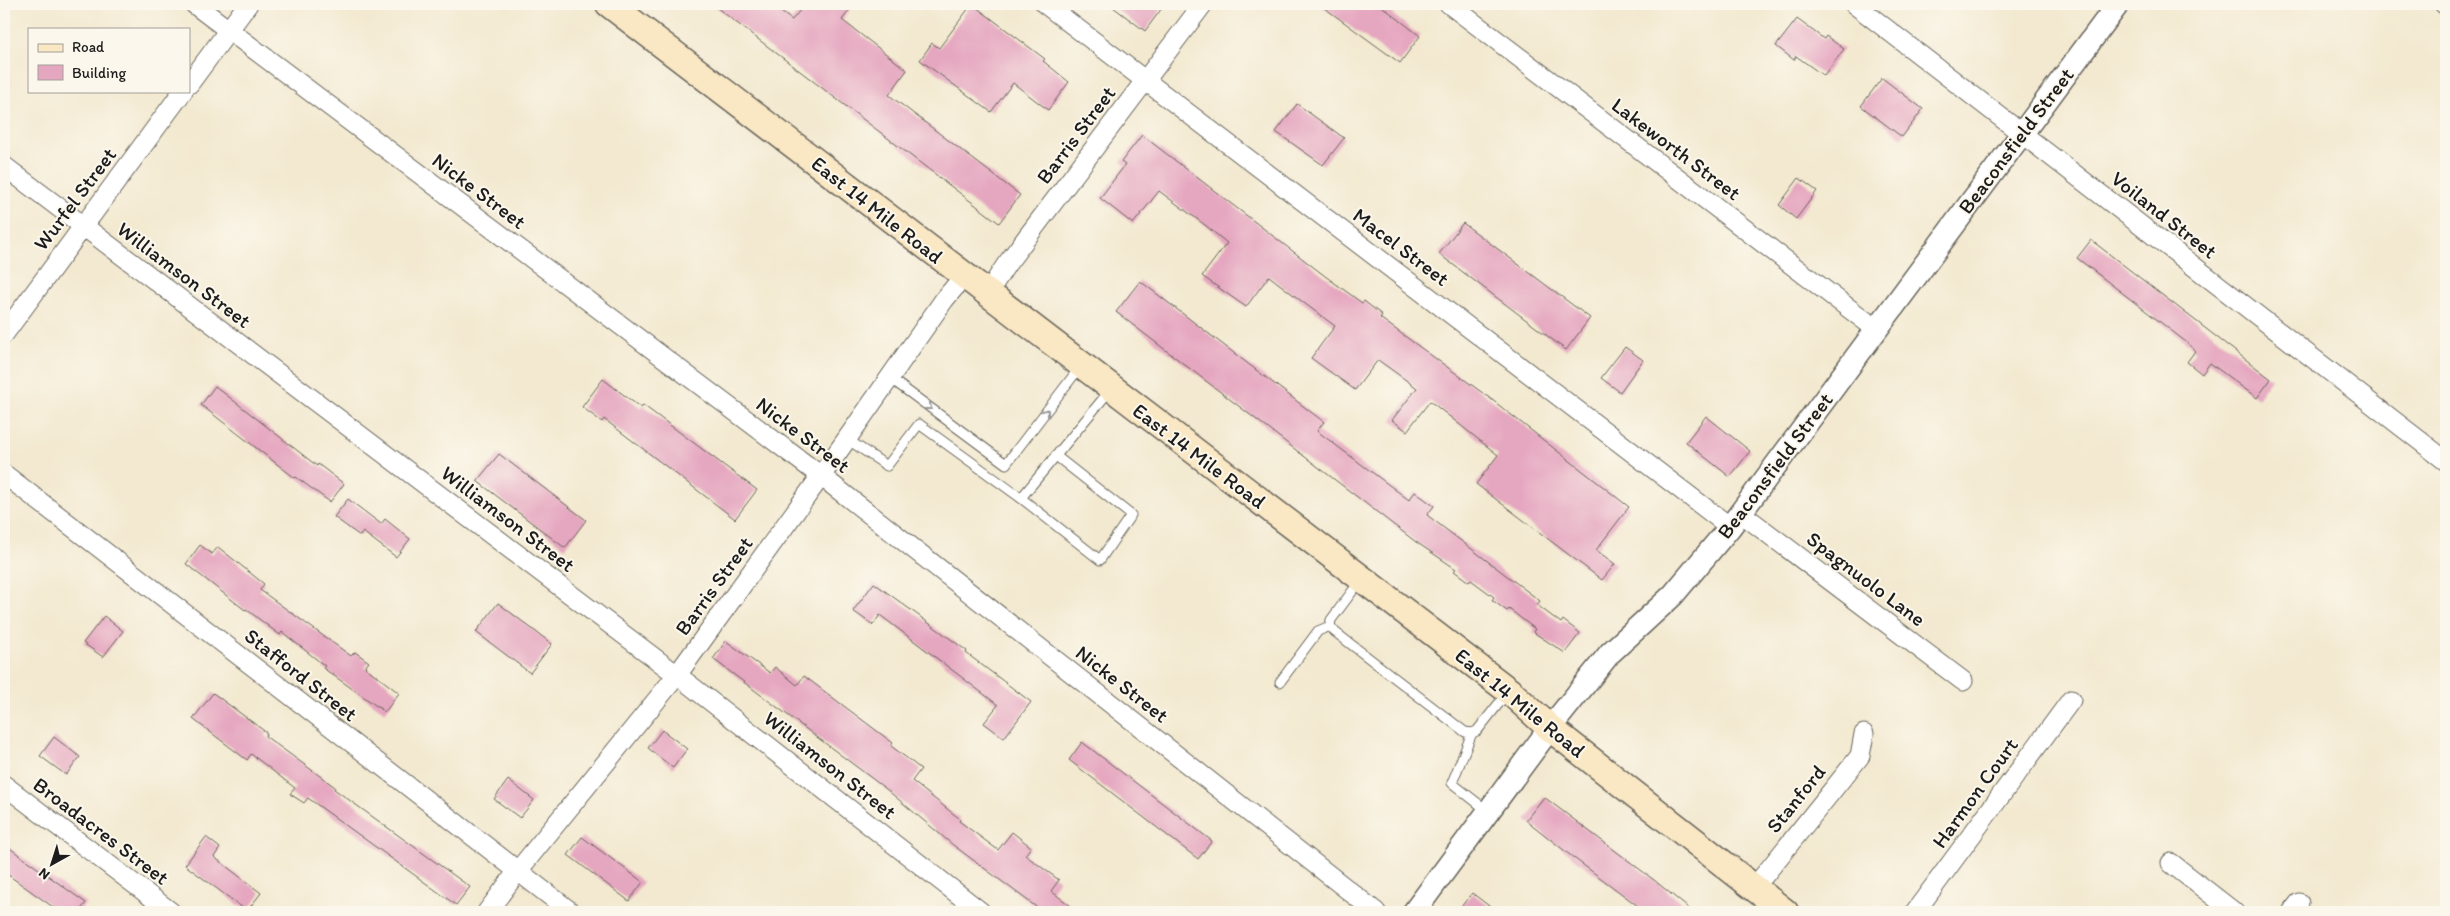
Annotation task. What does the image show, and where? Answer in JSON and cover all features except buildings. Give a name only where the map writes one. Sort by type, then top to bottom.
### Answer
[{"type":"main road","name":"East 14 Mile Road","points":[[609,4],[1360,580],[1508,691],[1550,728],[1785,912]]},
{"type":"street","name":"Nicke Street","points":[[194,4],[821,476],[1376,912]]},
{"type":"street","points":[[190,83],[248,4]]},
{"type":"street","name":"Macel Street","points":[[1045,4],[1736,520]]},
{"type":"street","name":"Barris Street","points":[[987,294],[1006,265],[1203,4]]},
{"type":"street","name":"Lakeworth Street","points":[[1449,4],[1876,329]]},
{"type":"street","name":"Voiland Street","points":[[1854,4],[2446,461]]},
{"type":"street","name":"Beaconsfield Street","points":[[1414,912],[1550,728],[1610,653],[1673,595],[1736,520],[2118,4]]},
{"type":"street","name":"Wurfel Street","points":[[4,334],[182,92]]},
{"type":"street","name":"Williamson Street","points":[[4,166],[677,675],[981,912]]},
{"type":"street","name":"Barris Street","points":[[487,912],[517,872],[677,675],[964,276]]},
{"type":"street","name":"Stafford Street","points":[[4,474],[570,912]]},
{"type":"street","name":"Spagnuolo Lane","points":[[1736,520],[1963,681]]},
{"type":"street","name":"Harmon Court","points":[[1915,912],[2071,700]]},
{"type":"street","name":"Stanford","points":[[1754,888],[1860,756],[1864,734]]},
{"type":"street","name":"Broadacres Street","points":[[4,785],[170,912]]},
{"type":"street","points":[[2171,863],[2234,912]]},
{"type":"lane","points":[[890,378],[1006,464],[1081,366]]},
{"type":"lane","points":[[1022,498],[1112,389]]},
{"type":"lane","points":[[847,439],[887,466],[919,424],[1022,498],[1100,560],[1131,515],[1056,456]]},
{"type":"lane","points":[[1360,580],[1331,620],[1330,626],[1335,632],[1465,732],[1472,734]]},
{"type":"lane","points":[[1280,682],[1318,631],[1330,626]]},
{"type":"lane","points":[[1489,812],[1452,784],[1472,734],[1478,731],[1508,691]]}]
